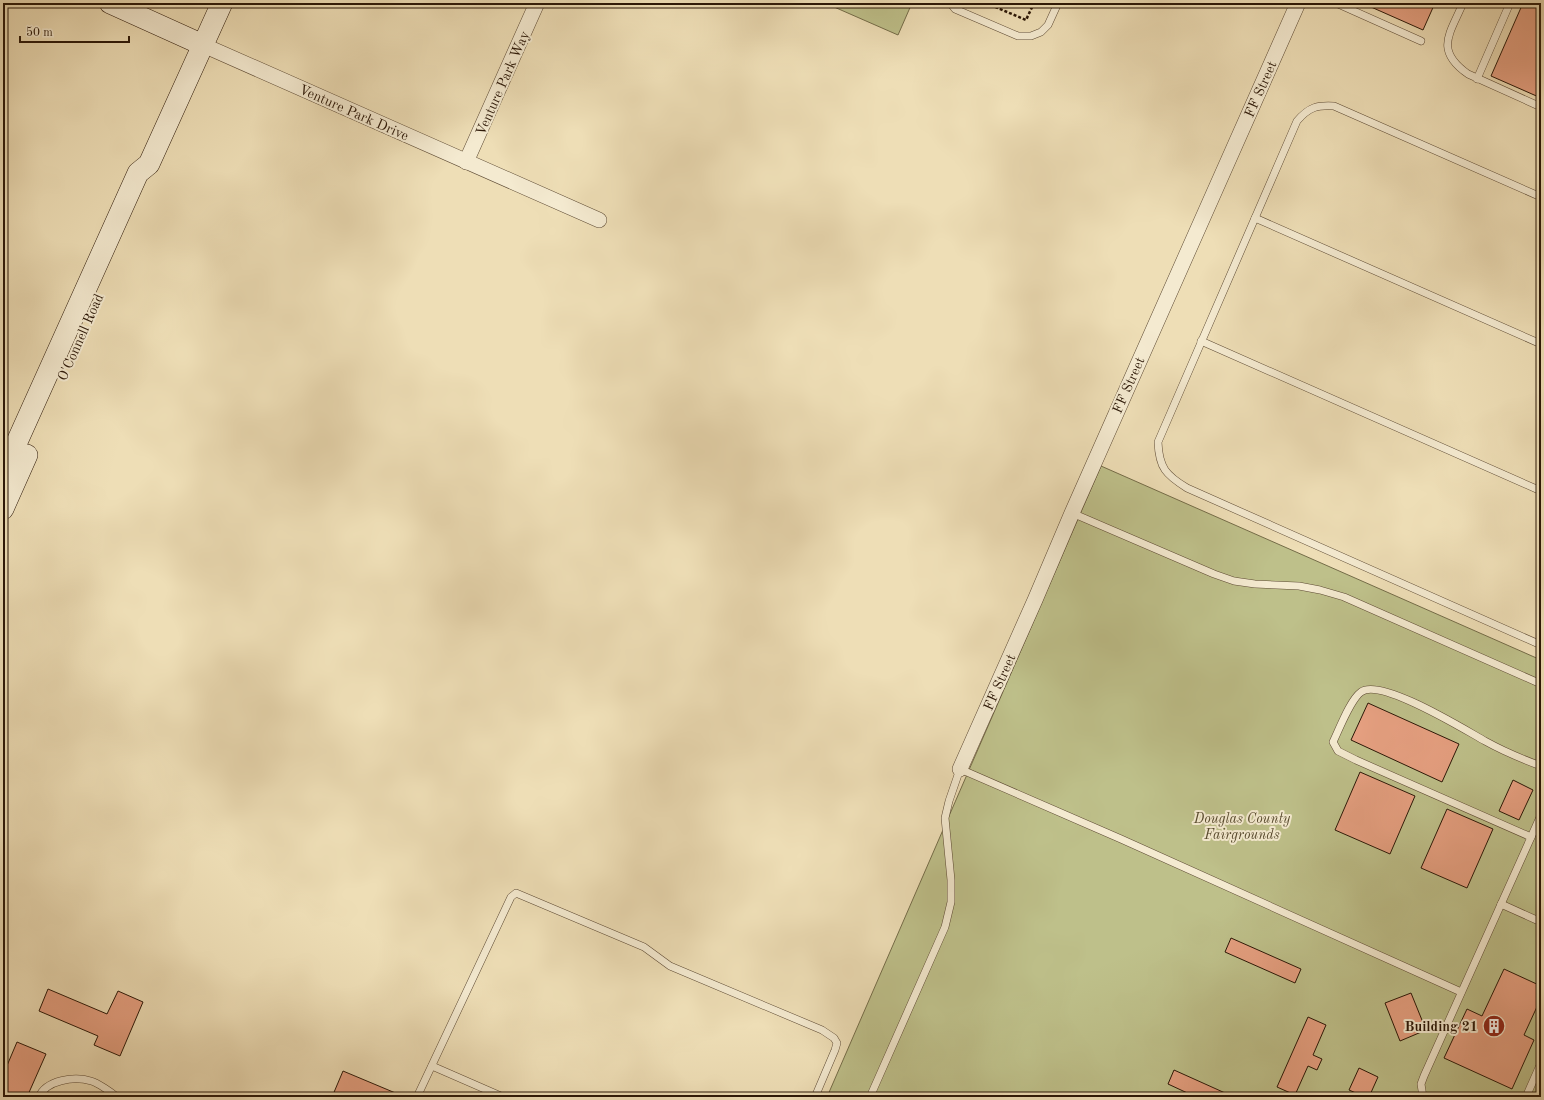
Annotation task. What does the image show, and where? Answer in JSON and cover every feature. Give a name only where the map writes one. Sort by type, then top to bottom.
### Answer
[{"type":"street","name":"Venture Park Drive","points":[[110,3],[598,220]]},
{"type":"street","name":"O'Connell Road","points":[[3,473],[138,173],[149,164],[222,3]]},
{"type":"street","name":"Venture Park Way","points":[[466,162],[537,3]]},
{"type":"street","name":"FF Street","points":[[960,769],[1298,3]]},
{"type":"street","name":"O'Connell Road","points":[[3,509],[151,178],[149,164]]},
{"type":"lane","points":[[950,3],[955,8],[1018,36],[1031,36],[1041,32],[1048,25],[1058,3]]},
{"type":"lane","points":[[1336,3],[1421,41]]},
{"type":"lane","points":[[1463,3],[1449,36],[1448,51],[1451,60],[1459,68],[1477,78],[1541,107]]},
{"type":"lane","points":[[1477,78],[1510,3]]},
{"type":"lane","points":[[1541,197],[1334,106],[1313,107],[1305,112],[1297,121],[1158,442],[1158,452],[1162,465],[1169,477],[1187,488],[1541,645]]},
{"type":"lane","points":[[1255,218],[1541,344]]},
{"type":"lane","points":[[1202,342],[1541,490]]},
{"type":"lane","points":[[1072,513],[1214,574],[1234,581],[1255,584],[1299,586],[1344,597],[1541,684]]},
{"type":"lane","points":[[1531,838],[1356,760],[1338,751],[1332,742],[1354,699],[1362,691],[1374,689],[1390,693],[1428,709],[1486,742],[1541,766]]},
{"type":"lane","points":[[870,1097],[945,926],[951,902],[951,880],[946,818],[949,802],[960,769],[1129,842],[1461,992]]},
{"type":"lane","points":[[1423,1097],[1421,1084],[1424,1076],[1531,838],[1538,832],[1541,815]]},
{"type":"lane","points":[[417,1097],[511,897],[516,893],[644,947],[670,966],[822,1030],[834,1038],[837,1043],[835,1050],[815,1097]]},
{"type":"lane","points":[[1501,904],[1541,922]]},
{"type":"lane","points":[[1526,1097],[1541,1063]]},
{"type":"lane","points":[[432,1066],[503,1097]]},
{"type":"lane","points":[[39,1097],[42,1090],[65,1079],[91,1081],[117,1097]]},
{"type":"path","points":[[986,3],[1026,20],[1034,3]]},
{"type":"green space","points":[[825,3],[912,3],[898,35]]},
{"type":"green space","name":"Douglas County Fairgrounds","points":[[1101,466],[1541,660],[1541,1097],[827,1097]]},
{"type":"building","points":[[1362,3],[1435,3],[1423,30]]},
{"type":"building","points":[[1523,3],[1541,3],[1541,98],[1491,76]]},
{"type":"building","points":[[1368,703],[1459,744],[1442,782],[1351,740]]},
{"type":"building","points":[[1360,772],[1415,796],[1390,854],[1335,830]]},
{"type":"building","points":[[1513,780],[1533,790],[1519,820],[1499,811]]},
{"type":"building","points":[[1447,809],[1493,829],[1467,888],[1421,868]]},
{"type":"building","points":[[1231,938],[1301,969],[1295,983],[1225,952]]},
{"type":"building","name":"Building 21","points":[[1504,969],[1541,986],[1541,998],[1524,1035],[1534,1040],[1512,1089],[1444,1058],[1467,1009],[1482,1016]]},
{"type":"building","points":[[48,989],[107,1014],[118,991],[143,1002],[120,1056],[94,1045],[98,1036],[39,1011]]},
{"type":"building","points":[[1411,993],[1426,1030],[1400,1041],[1385,1003]]},
{"type":"building","points":[[1308,1017],[1326,1025],[1313,1055],[1322,1059],[1317,1070],[1308,1066],[1295,1095],[1277,1087]]},
{"type":"building","points":[[17,1042],[46,1054],[27,1097],[3,1097],[3,1075]]},
{"type":"building","points":[[1359,1068],[1378,1077],[1369,1097],[1365,1097],[1349,1090]]},
{"type":"building","points":[[1174,1070],[1234,1097],[1196,1097],[1168,1084]]},
{"type":"building","points":[[343,1071],[405,1097],[332,1097]]},
{"type":"place","name":"Building 21","points":[[1494,1026]]}]
